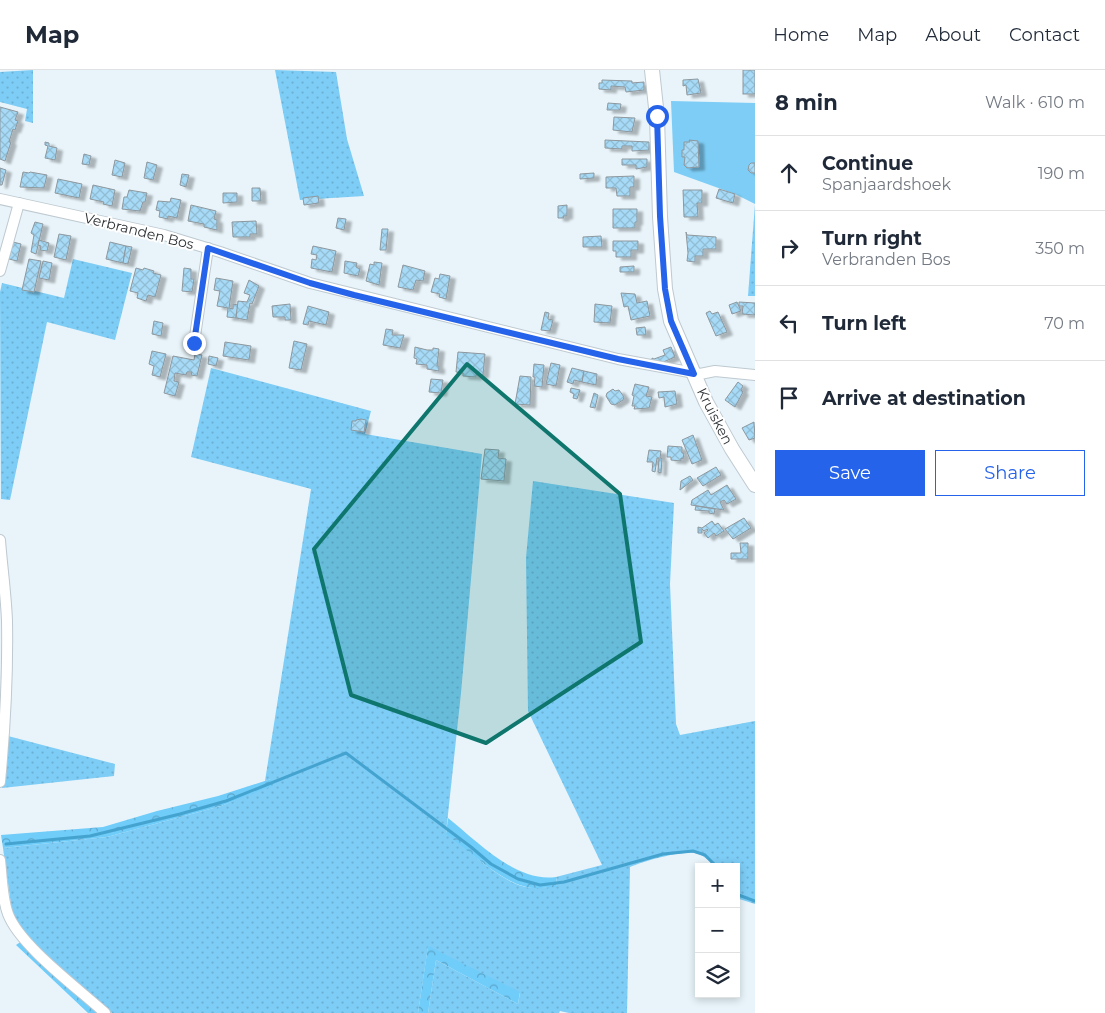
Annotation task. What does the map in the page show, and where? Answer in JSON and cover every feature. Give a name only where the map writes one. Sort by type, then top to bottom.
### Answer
[{"type":"street","points":[[652,70],[657,116],[660,216],[665,289],[671,321],[694,374]]},
{"type":"street","name":"Verbranden Bos","points":[[0,199],[164,235],[310,283],[345,292],[618,359],[694,374]]},
{"type":"street","points":[[0,271],[19,203]]},
{"type":"street","points":[[194,343],[208,248]]},
{"type":"street","name":"Kruisken","points":[[755,375],[715,371],[694,374],[706,402],[732,449],[755,485]]},
{"type":"street","points":[[0,540],[7,620],[7,690],[0,782]]},
{"type":"street","points":[[0,860],[8,914],[17,929],[31,947],[106,1013]]},
{"type":"highlighted area","points":[[467,364],[620,494],[641,642],[486,743],[351,695],[314,549]]},
{"type":"shaded area","points":[[33,70],[33,123],[25,121],[27,109],[0,102],[0,72]]},
{"type":"shaded area","points":[[275,70],[336,72],[347,139],[364,196],[300,200]]},
{"type":"shaded area","points":[[671,101],[755,103],[755,204],[735,194],[674,172]]},
{"type":"shaded area","points":[[755,204],[755,296],[748,296]]},
{"type":"shaded area","points":[[73,259],[132,273],[115,340],[47,322],[10,500],[1,499],[0,292],[2,283],[64,298]]},
{"type":"shaded area","points":[[211,368],[371,411],[365,434],[482,454],[461,693],[446,833],[503,877],[522,886],[535,888],[557,886],[556,877],[602,865],[528,711],[526,558],[533,481],[674,503],[670,584],[676,724],[680,735],[755,721],[755,904],[740,899],[740,863],[711,863],[699,854],[684,853],[654,859],[630,867],[627,1013],[569,1013],[560,1011],[559,1013],[428,1013],[436,960],[518,1004],[520,993],[428,947],[418,1013],[112,1013],[35,945],[18,924],[12,912],[3,848],[107,837],[221,806],[272,785],[271,779],[265,781],[311,489],[191,457]]},
{"type":"shaded area","points":[[8,736],[115,764],[114,776],[2,788]]},
{"type":"green space","points":[[271,779],[274,782],[272,786],[221,806],[107,837],[3,848],[1,835],[103,827],[218,796]]},
{"type":"green space","points":[[448,818],[484,848],[512,867],[526,874],[556,877],[557,887],[527,887],[514,883],[504,877],[446,834]]},
{"type":"green space","points":[[22,941],[98,1013],[88,1013],[16,945]]},
{"type":"green space","points":[[428,946],[520,992],[518,1004],[436,960],[428,1013],[418,1013]]},
{"type":"building","points":[[743,70],[755,70],[755,94],[743,94]]},
{"type":"building","points":[[698,79],[701,93],[687,95],[686,85],[683,86],[683,80]]},
{"type":"building","points":[[602,80],[632,81],[632,83],[644,82],[644,90],[626,92],[625,87],[611,86],[611,90],[599,89],[599,83],[602,83]]},
{"type":"building","points":[[608,103],[621,104],[620,110],[607,110]]},
{"type":"building","points":[[0,107],[18,112],[15,120],[18,121],[15,130],[13,129],[5,161],[0,159]]},
{"type":"building","points":[[614,117],[635,118],[632,132],[613,130]]},
{"type":"building","points":[[605,140],[649,142],[649,150],[632,151],[632,146],[622,146],[622,149],[605,148]]},
{"type":"building","points":[[689,140],[698,141],[699,167],[687,168],[684,165],[685,157],[682,157],[682,150],[684,150],[684,142],[690,142]]},
{"type":"building","points":[[45,142],[49,143],[49,146],[57,148],[55,160],[45,158],[48,146],[45,145]]},
{"type":"building","points":[[84,154],[91,156],[89,165],[82,164]]},
{"type":"building","points":[[622,159],[647,159],[647,167],[636,169],[636,165],[622,165]]},
{"type":"building","points":[[115,160],[125,163],[122,177],[112,175]]},
{"type":"building","points":[[147,162],[157,165],[153,180],[144,178]]},
{"type":"building","points":[[751,163],[755,163],[755,173],[751,173],[748,170]]},
{"type":"building","points":[[0,168],[6,170],[2,185],[0,185]]},
{"type":"building","points":[[23,172],[47,175],[44,188],[20,187]]},
{"type":"building","points":[[594,173],[594,178],[580,179],[580,174]]},
{"type":"building","points":[[182,174],[189,175],[186,187],[180,185]]},
{"type":"building","points":[[634,176],[634,187],[630,187],[630,196],[617,196],[616,188],[606,188],[606,177]]},
{"type":"building","points":[[58,179],[82,184],[79,198],[55,193]]},
{"type":"building","points":[[93,185],[115,190],[112,206],[90,199]]},
{"type":"building","points":[[252,188],[260,188],[261,201],[252,201]]},
{"type":"building","points":[[719,189],[735,194],[733,203],[716,198]]},
{"type":"building","points":[[129,190],[147,193],[140,211],[122,209],[124,197],[127,197]]},
{"type":"building","points":[[683,190],[702,190],[702,203],[697,203],[698,217],[684,217]]},
{"type":"building","points":[[223,193],[237,193],[237,202],[223,203]]},
{"type":"building","points":[[318,196],[319,203],[304,205],[303,198]]},
{"type":"building","points":[[171,198],[181,200],[177,218],[159,217],[160,211],[156,210],[158,201],[170,202]]},
{"type":"building","points":[[191,205],[216,211],[214,219],[217,220],[217,230],[204,227],[204,224],[188,221]]},
{"type":"building","points":[[567,205],[567,216],[558,218],[558,206]]},
{"type":"building","points":[[613,209],[637,209],[635,228],[613,228]]},
{"type":"building","points":[[338,218],[346,219],[344,230],[336,228]]},
{"type":"building","points":[[256,221],[257,234],[250,234],[250,237],[233,237],[232,222]]},
{"type":"building","points":[[35,222],[43,224],[36,254],[31,252],[34,235],[31,233]]},
{"type":"building","points":[[382,229],[388,229],[386,250],[380,250]]},
{"type":"building","points":[[686,232],[687,235],[716,237],[716,249],[703,249],[703,256],[695,256],[695,262],[687,261]]},
{"type":"building","points":[[59,234],[71,236],[66,260],[54,257]]},
{"type":"building","points":[[601,236],[602,247],[583,247],[583,237]]},
{"type":"building","points":[[39,240],[49,243],[47,251],[40,250]]},
{"type":"building","points":[[613,241],[638,241],[638,250],[631,250],[631,257],[616,257],[616,251],[613,251]]},
{"type":"building","points":[[13,242],[21,244],[17,261],[9,259]]},
{"type":"building","points":[[110,242],[126,246],[123,263],[106,259]]},
{"type":"building","points":[[126,246],[132,247],[128,264],[123,263]]},
{"type":"building","points":[[313,246],[336,251],[332,272],[311,268],[312,259],[316,260],[317,255],[311,254]]},
{"type":"building","points":[[29,259],[41,261],[34,292],[22,290]]},
{"type":"building","points":[[43,261],[52,263],[49,280],[39,278]]},
{"type":"building","points":[[345,261],[357,263],[356,267],[360,269],[358,276],[344,273]]},
{"type":"building","points":[[374,262],[382,263],[379,285],[366,281],[370,264],[374,265]]},
{"type":"building","points":[[403,265],[425,271],[423,281],[416,280],[413,290],[398,287]]},
{"type":"building","points":[[634,266],[634,272],[620,272],[620,267]]},
{"type":"building","points":[[136,268],[143,270],[144,268],[161,275],[155,297],[148,295],[146,301],[137,298],[138,293],[130,291]]},
{"type":"building","points":[[184,268],[191,269],[191,279],[194,279],[192,292],[182,291]]},
{"type":"building","points":[[440,274],[450,276],[446,299],[439,297],[440,294],[431,292],[435,278],[439,279]]},
{"type":"building","points":[[216,278],[233,281],[229,308],[233,309],[233,304],[238,305],[236,318],[227,317],[228,308],[217,306],[220,291],[214,290]]},
{"type":"building","points":[[249,280],[259,286],[252,304],[250,303],[247,320],[236,318],[238,301],[247,302],[250,295],[244,293]]},
{"type":"building","points":[[621,293],[635,294],[637,303],[647,301],[650,316],[631,320],[628,306],[624,307]]},
{"type":"building","points":[[737,302],[741,311],[732,314],[729,305]]},
{"type":"building","points":[[739,302],[755,303],[755,315],[742,314],[743,306],[739,306]]},
{"type":"building","points":[[290,304],[291,320],[285,320],[285,317],[273,317],[272,306]]},
{"type":"building","points":[[595,304],[612,306],[610,323],[594,322]]},
{"type":"building","points":[[308,306],[329,312],[326,325],[309,321],[308,325],[303,324]]},
{"type":"building","points":[[710,311],[712,314],[718,312],[727,332],[716,336],[706,313]]},
{"type":"building","points":[[545,312],[549,313],[548,319],[553,320],[550,331],[541,330]]},
{"type":"building","points":[[154,321],[163,323],[161,336],[152,334]]},
{"type":"building","points":[[645,327],[646,335],[637,335],[636,328]]},
{"type":"building","points":[[386,329],[393,330],[392,335],[404,335],[400,348],[383,345]]},
{"type":"building","points":[[294,341],[307,344],[301,370],[289,368]]},
{"type":"building","points":[[225,342],[251,346],[249,360],[223,356]]},
{"type":"building","points":[[415,347],[427,350],[439,349],[437,366],[439,366],[439,371],[427,369],[427,365],[416,364],[417,359],[414,358]]},
{"type":"building","points":[[671,347],[675,357],[661,363],[652,362],[652,358],[665,355],[663,350]]},
{"type":"building","points":[[152,351],[166,354],[160,377],[152,375],[154,366],[149,364]]},
{"type":"building","points":[[458,352],[485,354],[483,375],[476,375],[476,377],[463,376],[463,373],[456,372]]},
{"type":"building","points":[[195,354],[202,355],[197,376],[191,375],[192,372],[187,372],[186,375],[175,373],[174,381],[179,382],[175,396],[164,393],[173,356],[194,360]]},
{"type":"building","points":[[209,356],[218,358],[216,366],[208,364]]},
{"type":"building","points":[[551,363],[560,365],[556,386],[546,384]]},
{"type":"building","points":[[534,364],[544,365],[542,387],[534,386]]},
{"type":"building","points":[[572,368],[584,371],[582,382],[574,380],[573,384],[567,382]]},
{"type":"building","points":[[584,371],[597,374],[596,385],[582,382]]},
{"type":"building","points":[[520,376],[531,377],[530,405],[515,404]]},
{"type":"building","points":[[431,379],[443,380],[441,393],[429,392]]},
{"type":"building","points":[[738,382],[743,386],[741,390],[743,392],[735,407],[725,400]]},
{"type":"building","points":[[635,384],[649,387],[646,396],[652,397],[649,408],[634,409],[635,406],[632,406]]},
{"type":"building","points":[[571,388],[580,390],[577,399],[573,398],[574,394],[570,392]]},
{"type":"building","points":[[613,389],[615,391],[619,390],[624,397],[623,400],[615,405],[611,404],[606,396]]},
{"type":"building","points":[[675,391],[677,404],[665,407],[664,397],[659,398],[658,392]]},
{"type":"building","points":[[594,393],[598,395],[595,408],[590,407]]},
{"type":"building","points":[[366,420],[364,432],[351,430],[352,421]]},
{"type":"building","points":[[754,422],[755,438],[749,440],[742,428]]},
{"type":"building","points":[[693,435],[702,460],[692,464],[682,440]]},
{"type":"building","points":[[668,446],[682,447],[682,453],[684,453],[681,461],[671,460],[671,457],[667,457]]},
{"type":"building","points":[[485,449],[499,450],[498,458],[506,459],[504,481],[481,479]]},
{"type":"building","points":[[649,450],[661,451],[661,473],[658,472],[659,458],[657,458],[655,472],[652,471],[653,462],[647,462]]},
{"type":"building","points":[[716,467],[721,475],[703,486],[697,478]]},
{"type":"building","points":[[690,476],[693,480],[680,490],[681,481]]},
{"type":"building","points":[[727,485],[736,499],[727,504],[724,500],[720,502],[724,510],[691,505],[692,500],[708,490],[711,495]]},
{"type":"building","points":[[696,506],[715,509],[714,514],[709,513],[709,511],[695,510]]},
{"type":"building","points":[[744,518],[751,528],[733,539],[725,529]]},
{"type":"building","points":[[712,521],[715,525],[718,523],[724,531],[716,536],[714,533],[708,538],[704,533],[707,529],[704,531],[702,529],[702,533],[698,533],[698,527],[702,528]]},
{"type":"building","points":[[740,543],[748,543],[748,559],[731,559],[731,553],[741,553]]},
{"type":"waterway","points":[[6,844],[90,836],[180,814],[226,801],[346,753],[491,864],[518,879],[540,885],[564,882],[663,854],[693,851],[705,855],[713,863]]},
{"type":"waterway","points":[[740,895],[755,901]]},
{"type":"route","points":[[194,343],[208,248],[266,269],[354,295],[618,359],[694,374],[671,321],[665,289],[660,216],[657,116]]}]
